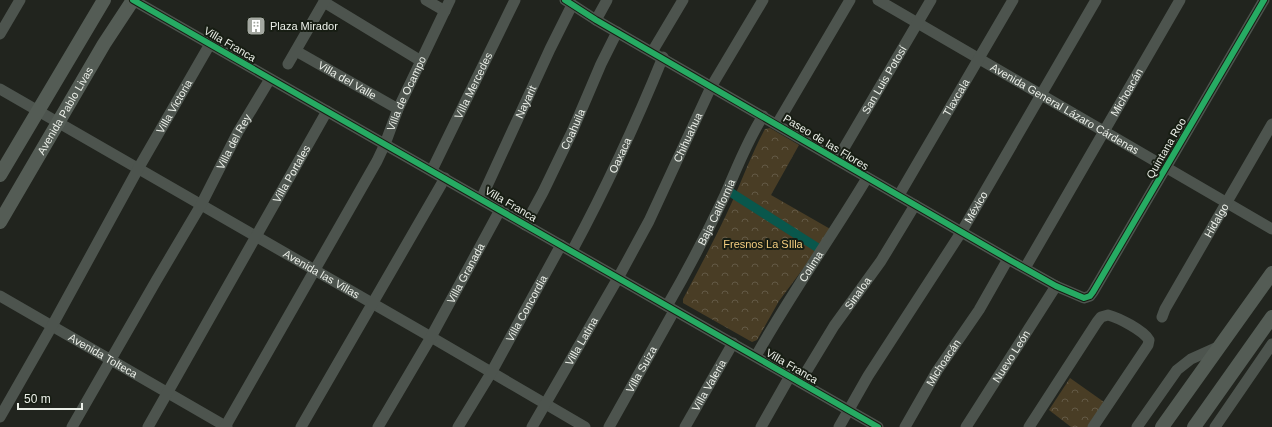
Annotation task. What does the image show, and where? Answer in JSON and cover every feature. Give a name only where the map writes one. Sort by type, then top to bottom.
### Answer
[{"type":"main road","name":"Avenida Pablo Livas","points":[[0,174],[104,0]]},
{"type":"main road","name":"Avenida Pablo Livas","points":[[0,222],[104,44],[133,0]]},
{"type":"main road","points":[[1162,427],[1272,274]]},
{"type":"main road","points":[[1194,427],[1272,317]]},
{"type":"street","points":[[0,34],[20,0]]},
{"type":"street","name":"Villa Franca","points":[[133,0],[878,427]]},
{"type":"street","points":[[426,0],[445,11]]},
{"type":"street","name":"Villa de Ocampo","points":[[226,427],[385,144],[398,109],[450,0]]},
{"type":"street","name":"Villa Mercedes","points":[[432,170],[515,0]]},
{"type":"street","points":[[596,20],[607,0]]},
{"type":"street","points":[[652,52],[683,0]]},
{"type":"street","name":"Chihuahua","points":[[618,278],[648,221],[712,87],[763,0]]},
{"type":"street","points":[[777,124],[850,0]]},
{"type":"street","name":"Avenida General Lázaro Cárdenas","points":[[878,0],[1272,229]]},
{"type":"street","name":"San Luis Potosí","points":[[837,160],[931,0]]},
{"type":"street","name":"Tlaxcala","points":[[899,195],[1013,0]]},
{"type":"street","name":"México","points":[[839,427],[872,370],[962,231],[1096,0]]},
{"type":"street","name":"Michoacán","points":[[1026,268],[1180,0]]},
{"type":"street","name":"Quintana Roo","points":[[1080,297],[1087,298],[1093,292],[1264,0]]},
{"type":"street","points":[[288,64],[325,1],[422,61]]},
{"type":"street","name":"Paseo de las Flores","points":[[568,2],[596,20],[1008,259],[1056,286],[1080,297]]},
{"type":"street","name":"Nayarit","points":[[481,199],[550,49],[568,2]]},
{"type":"street","name":"Coahuila","points":[[525,224],[569,138],[601,64],[617,32]]},
{"type":"street","name":"Villa Victoria","points":[[0,417],[138,169],[210,44]]},
{"type":"street","name":"Villa del Valle","points":[[296,51],[398,109]]},
{"type":"street","name":"Oaxaca","points":[[572,251],[588,222],[626,143],[663,58]]},
{"type":"street","name":"Villa del Rey","points":[[72,427],[201,205],[238,132],[270,79]]},
{"type":"street","points":[[5,92],[58,123]]},
{"type":"street","name":"Villa Portales","points":[[148,427],[327,111]]},
{"type":"street","name":"Baja California","points":[[670,308],[724,196],[746,145],[763,116]]},
{"type":"street","name":"Avenida las Villas","points":[[58,123],[585,427]]},
{"type":"street","name":"Hidalgo","points":[[1162,317],[1165,309],[1272,124]]},
{"type":"street","points":[[301,427],[444,178]]},
{"type":"street","name":"Colima","points":[[756,356],[788,300],[823,250],[868,178]]},
{"type":"street","name":"Sinaloa","points":[[800,382],[834,326],[881,261],[915,205]]},
{"type":"street","name":"Villa Granada","points":[[378,427],[430,337],[500,210]]},
{"type":"street","name":"Villa Concordia","points":[[458,427],[491,373],[561,245]]},
{"type":"street","name":"Michoacán","points":[[905,427],[937,371],[979,310],[1008,259]]},
{"type":"street","name":"Villa Latina","points":[[532,427],[618,278]]},
{"type":"street","name":"Nuevo León","points":[[966,427],[1056,286]]},
{"type":"street","name":"Avenida Tolteca","points":[[0,296],[226,427]]},
{"type":"street","name":"Villa Suiza","points":[[609,427],[670,308]]},
{"type":"street","points":[[1029,427],[1097,322],[1104,316],[1108,315],[1128,324],[1149,340],[1148,345],[1093,427]]},
{"type":"street","points":[[1215,427],[1271,346],[1257,339]]},
{"type":"street","name":"Villa Valeria","points":[[685,427],[733,344]]},
{"type":"street","points":[[1137,427],[1177,370],[1191,359],[1220,346]]},
{"type":"street","points":[[761,427],[790,376]]},
{"type":"green space","name":"Fresnos La SIlla","points":[[770,128],[799,145],[771,195],[832,230],[779,301],[757,340],[752,342],[683,303],[683,299],[732,202],[760,138],[765,129]]},
{"type":"green space","points":[[1070,378],[1104,402],[1088,427],[1071,427],[1049,410]]},
{"type":"waterway","points":[[727,190],[818,248]]},
{"type":"cycle path","points":[[133,0],[878,427]]},
{"type":"cycle path","points":[[565,0],[596,20],[1008,259],[1056,286],[1084,298],[1090,296],[1093,292],[1264,0]]},
{"type":"place","name":"Plaza Mirador","points":[[256,26]]}]
